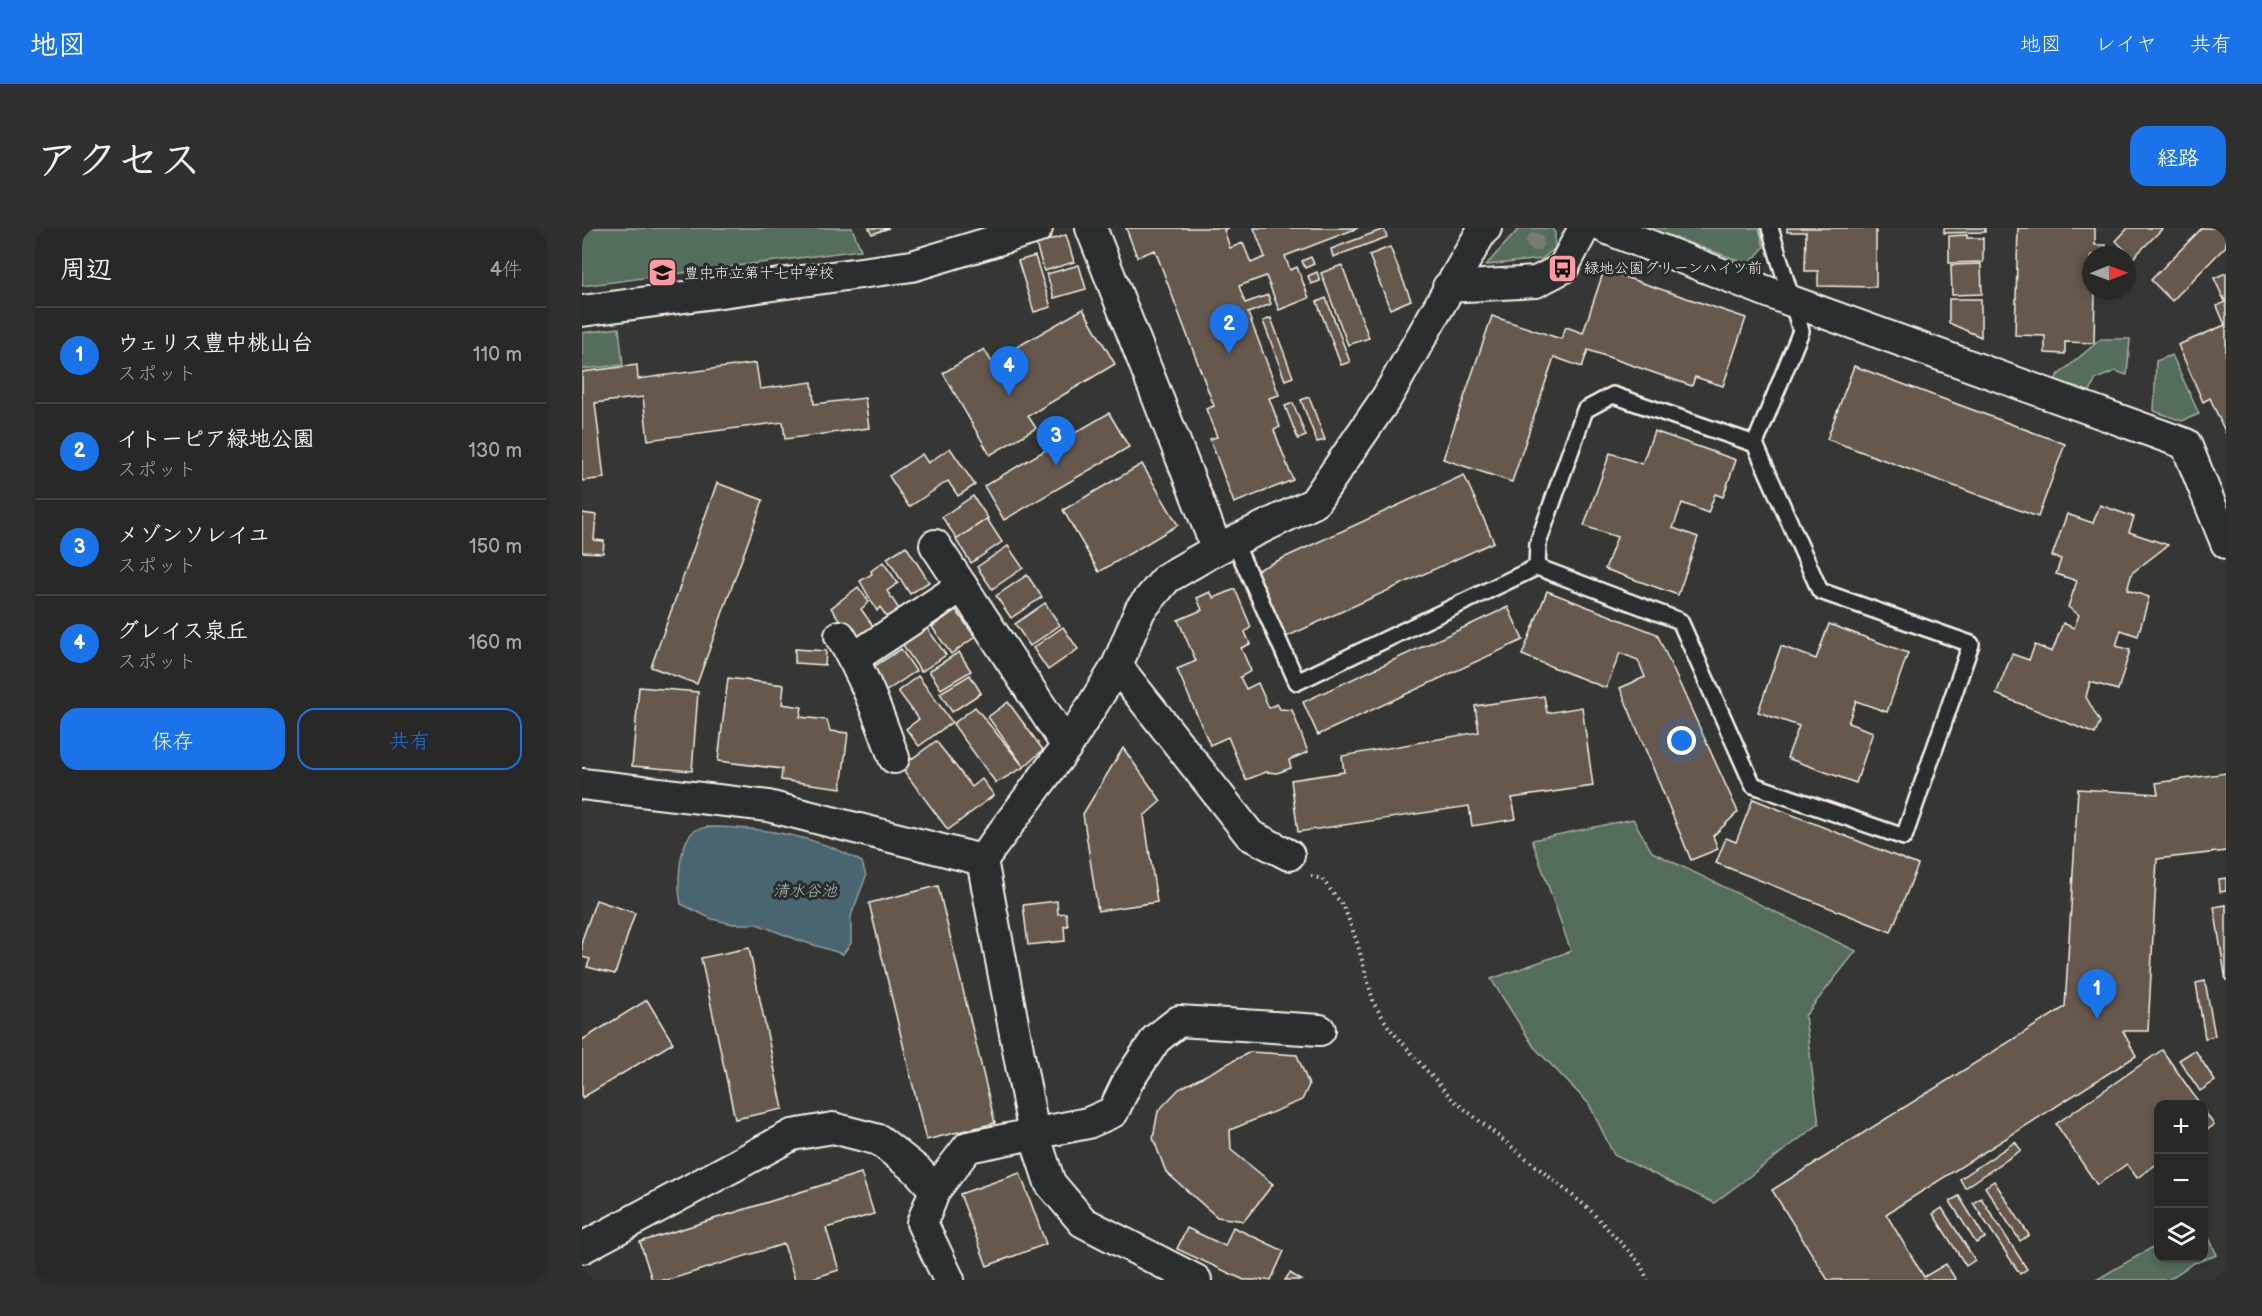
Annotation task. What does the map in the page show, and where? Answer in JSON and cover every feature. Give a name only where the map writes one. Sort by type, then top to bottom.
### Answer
[{"type":"street","points":[[582,311],[912,266],[1037,228]]},
{"type":"street","points":[[1091,228],[1225,545]]},
{"type":"street","points":[[1196,1280],[1083,1222],[1050,1183],[1034,1134],[982,860],[1067,746],[1117,666],[1140,610],[1167,578],[1225,545],[1314,502],[1387,397],[1448,287],[1486,228]]},
{"type":"street","points":[[1448,287],[1536,282],[1563,268],[1584,228]]},
{"type":"street","points":[[1605,228],[1791,301],[2186,444],[2226,543]]},
{"type":"street","points":[[935,545],[1067,746]]},
{"type":"street","points":[[894,758],[875,706],[847,647],[962,586]]},
{"type":"street","points":[[1117,666],[1250,835],[1289,855]]},
{"type":"street","points":[[582,784],[768,806],[982,860]]},
{"type":"street","points":[[949,1280],[922,1223],[934,1190],[968,1147],[1088,1123],[1113,1112],[1128,1081],[1156,1039],[1179,1022],[1320,1030]]},
{"type":"street","points":[[582,1248],[792,1135],[833,1128],[879,1140],[918,1171],[934,1190]]},
{"type":"lane","points":[[1225,545],[1297,682],[1537,567],[1680,621],[1753,785],[1904,837],[1971,644],[1820,591],[1755,444],[1801,331],[1770,228]]},
{"type":"lane","points":[[1537,567],[1538,543],[1585,410],[1612,395],[1755,444]]},
{"type":"path","points":[[1289,855],[1298,873],[1322,879],[1344,907],[1357,942],[1374,1004],[1390,1029],[1452,1099],[1588,1208],[1639,1262],[1648,1280]]},
{"type":"green space","name":"豊中市立第十七中学校","points":[[582,228],[852,228],[861,250],[582,286]]},
{"type":"green space","points":[[1551,228],[1555,232],[1555,248],[1542,259],[1486,265],[1518,230]]},
{"type":"green space","points":[[1647,228],[1759,228],[1764,247],[1749,264]]},
{"type":"green space","points":[[619,328],[623,365],[582,369],[582,333]]},
{"type":"green space","points":[[2101,339],[2130,339],[2127,375],[2115,371],[2096,379],[2089,393],[2055,381],[2057,376]]},
{"type":"green space","points":[[2172,355],[2199,414],[2182,421],[2154,411],[2156,361]]},
{"type":"green space","points":[[1633,819],[1652,852],[1856,951],[1805,1016],[1819,1124],[1714,1203],[1614,1155],[1589,1104],[1534,1047],[1491,979],[1571,951],[1532,840]]},
{"type":"green space","points":[[2208,1236],[2217,1255],[2208,1258]]},
{"type":"green space","points":[[2154,1246],[2154,1262],[2198,1262],[2168,1280],[2096,1280]]},
{"type":"water","name":"清水谷池","points":[[707,827],[787,834],[826,845],[862,862],[866,876],[851,916],[851,943],[843,954],[757,924],[733,924],[712,919],[681,904],[679,876],[685,845],[694,831]]},
{"type":"building","points":[[869,228],[889,228],[872,234]]},
{"type":"building","points":[[1126,228],[1230,228],[1224,230],[1230,248],[1243,243],[1251,263],[1265,257],[1254,228],[1358,228],[1285,256],[1290,270],[1297,267],[1309,298],[1279,310],[1266,276],[1239,286],[1245,303],[1268,295],[1271,304],[1248,313],[1279,395],[1269,398],[1280,427],[1274,430],[1293,480],[1234,503],[1210,439],[1217,437],[1206,409],[1214,406],[1155,250],[1137,257]]},
{"type":"building","points":[[1787,228],[1876,228],[1876,287],[1818,286],[1818,271],[1805,271],[1806,232],[1787,232]]},
{"type":"building","points":[[1944,228],[1985,228],[1985,232],[1944,233]]},
{"type":"building","points":[[2018,228],[2095,228],[2095,245],[2106,246],[2082,246],[2082,300],[2095,300],[2094,343],[2065,342],[2065,354],[2045,353],[2045,336],[2015,335]]},
{"type":"building","points":[[2128,228],[2163,228],[2136,255],[2136,246],[2121,246],[2116,241]]},
{"type":"building","points":[[2202,228],[2226,228],[2226,246],[2172,301],[2151,280]]},
{"type":"building","points":[[1384,229],[1387,237],[1333,257],[1331,249]]},
{"type":"building","points":[[1066,235],[1074,262],[1044,271],[1036,244]]},
{"type":"building","points":[[1967,235],[1967,238],[1983,238],[1983,262],[1949,263],[1949,236]]},
{"type":"building","points":[[1390,247],[1411,300],[1390,309],[1369,255]]},
{"type":"building","points":[[1035,256],[1051,307],[1034,312],[1018,261]]},
{"type":"building","points":[[1311,257],[1314,264],[1305,268],[1302,261]]},
{"type":"building","points":[[1981,264],[1982,294],[1952,295],[1951,265]]},
{"type":"building","points":[[1079,265],[1086,289],[1054,298],[1047,274]]},
{"type":"building","points":[[1342,265],[1369,338],[1348,345],[1321,273]]},
{"type":"building","points":[[1604,270],[1746,318],[1723,386],[1695,377],[1692,386],[1588,350],[1582,367],[1554,357],[1512,482],[1443,459],[1492,316],[1561,339],[1566,327],[1583,333]]},
{"type":"building","points":[[1317,272],[1320,281],[1311,284],[1308,276]]},
{"type":"building","points":[[2226,273],[2226,434],[2210,398],[2203,402],[2178,345],[2225,325],[2217,306],[2225,302],[2214,278]]},
{"type":"building","points":[[1326,298],[1350,362],[1341,365],[1317,302]]},
{"type":"building","points":[[1949,299],[1981,299],[1981,337],[1949,323]]},
{"type":"building","points":[[1083,309],[1115,364],[1028,416],[1036,428],[990,455],[943,373],[984,349],[1000,376],[1018,365],[1010,351]]},
{"type":"building","points":[[1271,318],[1293,377],[1285,380],[1263,321]]},
{"type":"building","points":[[756,363],[760,389],[812,382],[814,404],[865,398],[869,428],[785,439],[783,422],[648,440],[643,397],[595,403],[604,478],[582,481],[582,372],[637,365],[638,379]]},
{"type":"building","points":[[1854,366],[2065,444],[2038,517],[1827,439]]},
{"type":"building","points":[[1309,397],[1325,440],[1317,442],[1301,400]]},
{"type":"building","points":[[1293,403],[1306,436],[1298,439],[1285,406]]},
{"type":"building","points":[[1109,413],[1129,447],[1004,520],[984,486]]},
{"type":"building","points":[[1654,431],[1736,460],[1723,497],[1715,494],[1708,513],[1682,503],[1673,528],[1698,537],[1678,595],[1605,569],[1617,537],[1584,526],[1610,453],[1642,464]]},
{"type":"building","points":[[950,448],[975,485],[958,496],[948,481],[909,507],[889,476],[922,454],[928,463]]},
{"type":"building","points":[[1142,464],[1178,525],[1099,572],[1063,510]]},
{"type":"building","points":[[1464,475],[1494,542],[1286,637],[1255,571]]},
{"type":"building","points":[[717,483],[763,500],[697,684],[651,667]]},
{"type":"building","points":[[973,496],[988,518],[957,539],[942,517]]},
{"type":"building","points":[[2100,505],[2134,517],[2129,532],[2168,545],[2132,573],[2127,590],[2149,597],[2138,636],[2121,630],[2116,646],[2130,650],[2118,690],[2090,682],[2086,697],[2100,722],[2095,734],[1996,694],[2012,654],[2029,660],[2035,645],[2052,652],[2063,623],[2074,628],[2079,615],[2068,607],[2077,581],[2056,574],[2061,559],[2052,556],[2067,514],[2093,523]]},
{"type":"building","points":[[582,513],[596,515],[594,540],[604,541],[603,553],[582,552]]},
{"type":"building","points":[[987,519],[1002,542],[971,563],[956,540]]},
{"type":"building","points":[[906,546],[929,582],[910,594],[887,558]]},
{"type":"building","points":[[1008,546],[1023,568],[992,589],[977,567]]},
{"type":"building","points":[[883,562],[898,583],[887,591],[899,609],[887,617],[880,607],[877,611],[860,581],[872,574],[871,571]]},
{"type":"building","points":[[1027,575],[1042,597],[1011,618],[996,596]]},
{"type":"building","points":[[858,587],[869,602],[861,609],[873,626],[854,640],[831,608]]},
{"type":"building","points":[[1235,589],[1251,627],[1245,632],[1250,644],[1241,648],[1251,671],[1240,677],[1246,689],[1258,683],[1269,708],[1277,704],[1280,709],[1292,710],[1308,752],[1289,760],[1291,768],[1277,773],[1266,772],[1246,780],[1228,737],[1210,745],[1177,669],[1196,661],[1178,620],[1202,610],[1197,598],[1210,592],[1214,598]]},
{"type":"building","points":[[1547,591],[1657,634],[1738,812],[1713,836],[1718,849],[1691,860],[1620,688],[1645,677],[1638,660],[1620,653],[1606,688],[1522,655]]},
{"type":"building","points":[[1045,603],[1060,625],[1030,646],[1015,624]]},
{"type":"building","points":[[1508,607],[1523,640],[1318,735],[1303,702]]},
{"type":"building","points":[[956,610],[975,637],[951,654],[932,627]]},
{"type":"building","points":[[1829,624],[1908,653],[1887,712],[1856,701],[1848,723],[1873,732],[1856,783],[1787,758],[1799,726],[1758,712],[1781,646],[1816,659]]},
{"type":"building","points":[[1063,627],[1078,649],[1048,670],[1033,648]]},
{"type":"building","points":[[927,628],[946,655],[921,672],[903,645]]},
{"type":"building","points":[[795,649],[826,651],[825,665],[795,663]]},
{"type":"building","points":[[901,649],[916,671],[885,692],[870,669]]},
{"type":"building","points":[[959,652],[971,671],[941,689],[929,671]]},
{"type":"building","points":[[970,675],[981,693],[952,712],[940,693]]},
{"type":"building","points":[[918,676],[952,722],[919,746],[906,729],[919,719],[898,691]]},
{"type":"building","points":[[728,678],[784,685],[782,704],[802,707],[800,717],[827,720],[830,731],[848,733],[841,788],[781,780],[782,769],[718,761]]},
{"type":"building","points":[[639,687],[698,692],[692,771],[632,766]]},
{"type":"building","points":[[1544,696],[1547,713],[1582,707],[1593,786],[1512,798],[1516,819],[1472,826],[1469,806],[1298,832],[1291,780],[1344,772],[1342,756],[1479,732],[1475,706]]},
{"type":"building","points":[[1008,702],[1043,750],[1024,767],[988,717]]},
{"type":"building","points":[[975,707],[1024,767],[996,783],[953,724]]},
{"type":"building","points":[[936,741],[972,787],[982,779],[994,795],[948,830],[901,767]]},
{"type":"building","points":[[1123,748],[1161,801],[1144,816],[1157,902],[1098,911],[1083,814]]},
{"type":"building","points":[[2226,773],[2226,851],[2157,859],[2148,1031],[2123,1031],[2136,1056],[1886,1214],[1924,1277],[1946,1264],[1956,1280],[1828,1280],[1772,1190],[2065,1007],[2078,789],[2158,794],[2156,783]]},
{"type":"building","points":[[1753,799],[1918,865],[1891,932],[1716,863],[1726,838],[1736,842]]},
{"type":"building","points":[[2226,878],[2226,891],[2220,892],[2219,879]]},
{"type":"building","points":[[938,886],[995,1123],[926,1140],[869,903]]},
{"type":"building","points":[[596,900],[635,913],[615,974],[587,967],[590,959],[582,957],[582,940]]},
{"type":"building","points":[[1057,901],[1058,914],[1066,913],[1068,926],[1064,926],[1065,941],[1028,945],[1023,905]]},
{"type":"building","points":[[2226,905],[2226,981],[2214,907]]},
{"type":"building","points":[[749,948],[783,1109],[735,1119],[701,958]]},
{"type":"building","points":[[2205,981],[2215,1036],[2205,1038],[2196,983]]},
{"type":"building","points":[[647,1000],[673,1043],[582,1098],[582,1040]]},
{"type":"building","points":[[2162,1050],[2197,1100],[2154,1100],[2154,1166],[2137,1178],[2127,1164],[2097,1185],[2056,1124]]},
{"type":"building","points":[[2195,1050],[2215,1081],[2200,1091],[2179,1060]]},
{"type":"building","points":[[1250,1052],[1297,1055],[1309,1085],[1302,1100],[1230,1130],[1231,1150],[1273,1184],[1244,1221],[1217,1217],[1166,1172],[1153,1138],[1158,1111],[1179,1089]]},
{"type":"building","points":[[2208,1116],[2214,1125],[2208,1129]]},
{"type":"building","points":[[2015,1142],[2021,1150],[1965,1188],[1960,1179]]},
{"type":"building","points":[[861,1173],[874,1214],[826,1228],[839,1270],[807,1280],[795,1280],[784,1244],[668,1280],[652,1280],[640,1242]]},
{"type":"building","points":[[1020,1173],[1046,1244],[987,1266],[960,1194]]},
{"type":"building","points":[[1994,1181],[2029,1235],[2020,1241],[1985,1187]]},
{"type":"building","points":[[1959,1196],[1985,1238],[1976,1243],[1950,1201]]},
{"type":"building","points":[[1981,1198],[2027,1269],[2020,1274],[1973,1203]]},
{"type":"building","points":[[1942,1208],[1975,1260],[1966,1266],[1933,1214]]},
{"type":"building","points":[[1233,1227],[1284,1251],[1271,1280],[1244,1280],[1177,1249],[1187,1228],[1225,1246]]},
{"type":"building","points":[[1290,1273],[1301,1280],[1285,1280]]},
{"type":"place","name":"緑地公園グリーンハイツ前","points":[[1563,268]]},
{"type":"place","name":"豊中市立第十七中学校","points":[[663,273]]},
{"type":"place","name":"イトーピア緑地公園","points":[[1229,354]]},
{"type":"place","name":"グレイス泉丘","points":[[1009,396]]},
{"type":"place","name":"メゾンソレイユ","points":[[1056,466]]},
{"type":"place","name":"ウェリス豊中桃山台","points":[[2097,1019]]}]
